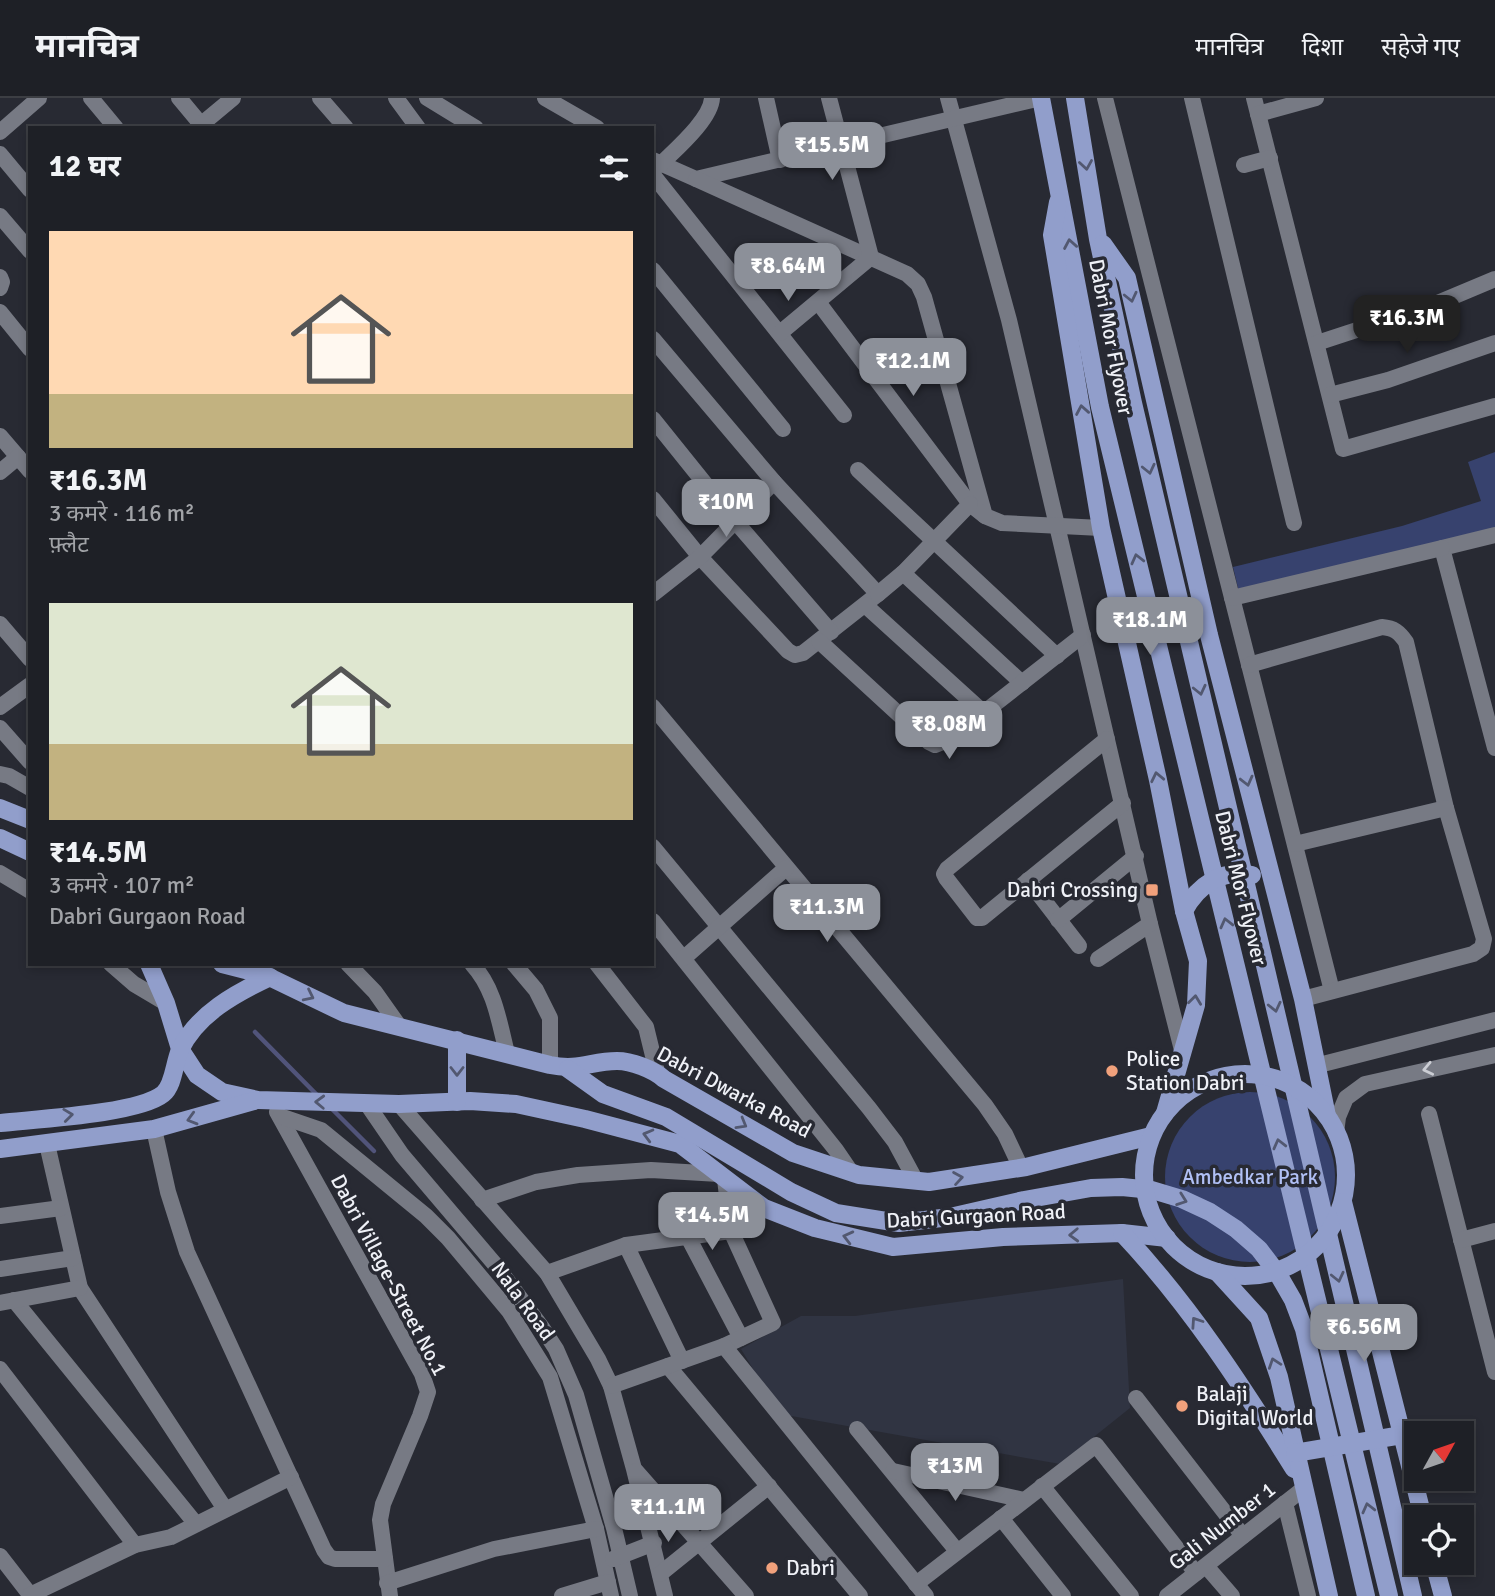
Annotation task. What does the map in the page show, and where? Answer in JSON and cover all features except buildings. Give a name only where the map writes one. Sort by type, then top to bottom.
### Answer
[{"type":"main road","name":"Dabri Mor Flyover","points":[[1041,98],[1100,407],[1389,1596]]},
{"type":"main road","name":"Dabri Mor Flyover","points":[[1075,98],[1098,239],[1133,402],[1413,1596]]},
{"type":"main road","points":[[1060,188],[1052,235],[1101,528],[1158,780],[1184,911],[1198,961],[1196,1005],[1165,1113]]},
{"type":"main road","points":[[1098,239],[1127,278],[1209,635],[1303,999],[1327,1116]]},
{"type":"main road","points":[[0,808],[28,819]]},
{"type":"main road","points":[[0,838],[28,851]]},
{"type":"main road","points":[[1184,911],[1199,890],[1222,876],[1248,874],[1273,882]]},
{"type":"main road","points":[[150,966],[166,1003],[180,1049],[197,1075],[222,1092],[273,1104]]},
{"type":"main road","name":"Dabri Dwarka Road","points":[[229,966],[270,977],[344,1013],[550,1065],[568,1069],[618,1061],[656,1072],[793,1153],[859,1175],[929,1182],[1021,1168],[1151,1136]]},
{"type":"main road","points":[[0,1123],[127,1108],[151,1102],[166,1092],[180,1049],[201,1022],[234,994],[270,977]]},
{"type":"main road","points":[[457,1040],[457,1102]]},
{"type":"main road","points":[[568,1069],[603,1094],[666,1117],[792,1192],[836,1213],[899,1223],[950,1217],[1091,1188],[1122,1187],[1152,1190],[1182,1199],[1210,1212],[1236,1229],[1259,1250],[1278,1274],[1304,1329],[1366,1596]]},
{"type":"main road","points":[[1245,1074],[1276,1079],[1312,1100],[1327,1116],[1336,1133],[1346,1167],[1343,1202],[1325,1237],[1311,1252],[1295,1263],[1257,1275],[1237,1276],[1217,1272],[1189,1259],[1167,1238],[1153,1213],[1145,1186],[1145,1168],[1151,1136],[1155,1124],[1165,1113],[1195,1087],[1215,1079],[1245,1074]]},
{"type":"main road","points":[[0,1149],[154,1129],[273,1104]]},
{"type":"main road","name":"Dabri Gurgaon Road","points":[[273,1104],[516,1104],[585,1119],[680,1144],[764,1208],[815,1228],[893,1247],[1003,1237],[1122,1233],[1167,1238]]},
{"type":"main road","points":[[1343,1202],[1420,1505]]},
{"type":"main road","points":[[1122,1233],[1181,1300],[1257,1409],[1303,1485]]},
{"type":"main road","points":[[1217,1272],[1259,1318],[1279,1377],[1329,1596]]},
{"type":"main road","points":[[1296,1453],[1402,1435]]},
{"type":"main road","points":[[1437,1575],[1443,1596]]},
{"type":"street","points":[[0,132],[39,98]]},
{"type":"street","points":[[91,98],[114,126]]},
{"type":"street","points":[[179,98],[200,126]]},
{"type":"street","points":[[202,126],[233,98]]},
{"type":"street","points":[[320,98],[344,126]]},
{"type":"street","points":[[396,98],[417,126]]},
{"type":"street","points":[[427,98],[473,126]]},
{"type":"street","points":[[545,98],[594,126]]},
{"type":"street","points":[[766,98],[780,160]]},
{"type":"street","points":[[829,98],[870,257]]},
{"type":"street","points":[[948,98],[961,117],[1150,924],[1182,1049]]},
{"type":"street","points":[[696,179],[1041,98]]},
{"type":"street","points":[[1105,98],[1332,991]]},
{"type":"street","points":[[1192,98],[1293,523]]},
{"type":"street","points":[[1316,98],[1256,106],[1343,449],[1495,406]]},
{"type":"street","points":[[655,167],[702,121],[711,109],[711,99]]},
{"type":"street","points":[[0,154],[28,188]]},
{"type":"street","points":[[1244,164],[1269,158]]},
{"type":"street","points":[[655,167],[696,179],[907,274],[918,284],[925,297],[985,516]]},
{"type":"street","points":[[655,167],[844,415]]},
{"type":"street","points":[[0,216],[28,249]]},
{"type":"street","points":[[779,333],[870,257]]},
{"type":"street","points":[[654,271],[783,429]]},
{"type":"street","points":[[0,277],[0,288]]},
{"type":"street","points":[[1317,343],[1433,305],[1495,279]]},
{"type":"street","points":[[818,302],[970,504],[985,516],[1002,523],[1101,528]]},
{"type":"street","points":[[0,312],[28,347]]},
{"type":"street","points":[[654,340],[872,600],[984,713]]},
{"type":"street","points":[[1330,395],[1388,380],[1495,344]]},
{"type":"street","points":[[654,420],[825,637],[929,742],[935,745],[950,739],[1083,635]]},
{"type":"street","points":[[0,436],[28,468]]},
{"type":"street","points":[[0,472],[19,457]]},
{"type":"street","points":[[858,470],[1057,656]]},
{"type":"street","points":[[654,593],[700,557],[774,482]]},
{"type":"street","points":[[654,500],[700,557],[788,651],[795,655],[803,653],[872,600],[903,573],[970,504]]},
{"type":"street","points":[[1232,598],[1495,535]]},
{"type":"street","points":[[1442,548],[1495,748]]},
{"type":"street","points":[[903,573],[1022,683]]},
{"type":"street","points":[[0,624],[28,657]]},
{"type":"street","points":[[1249,665],[1382,628],[1391,628],[1400,633],[1406,642],[1446,808],[1484,939],[1482,947],[1473,954],[1303,999]]},
{"type":"street","points":[[0,707],[28,686]]},
{"type":"street","points":[[654,708],[995,1118],[1021,1168]]},
{"type":"street","points":[[0,728],[28,760]]},
{"type":"street","points":[[1107,739],[944,874],[979,918],[1123,803]]},
{"type":"street","points":[[0,775],[9,776],[28,787]]},
{"type":"street","points":[[1295,844],[1446,808]]},
{"type":"street","points":[[654,848],[862,1099],[895,1142],[916,1181]]},
{"type":"street","points":[[1058,919],[1136,856]]},
{"type":"street","points":[[684,958],[786,868]]},
{"type":"street","points":[[0,873],[28,890]]},
{"type":"street","points":[[1028,880],[1079,946]]},
{"type":"street","points":[[654,922],[836,1150],[850,1172]]},
{"type":"street","points":[[1098,959],[1150,924]]},
{"type":"street","points":[[113,966],[134,984],[166,1003]]},
{"type":"street","points":[[350,966],[375,992],[399,1026]]},
{"type":"street","points":[[474,966],[491,992],[507,1054]]},
{"type":"street","points":[[516,966],[540,997],[550,1018],[550,1065]]},
{"type":"street","points":[[599,966],[646,1027],[656,1072]]},
{"type":"street","points":[[1318,1065],[1495,1020]]},
{"type":"street","points":[[1336,1133],[1338,1117],[1346,1098],[1365,1084],[1495,1055]]},
{"type":"street","name":"Nala Road","points":[[273,1104],[321,1130],[426,1216],[509,1311],[550,1377],[596,1529],[610,1589]]},
{"type":"street","name":"Dabri Village-Street No.1","points":[[273,1104],[422,1374],[428,1392],[421,1416],[383,1504],[380,1520],[388,1589]]},
{"type":"street","points":[[362,1104],[498,1268],[556,1349],[576,1395],[630,1596]]},
{"type":"street","points":[[398,1104],[547,1273],[598,1359],[611,1386],[665,1596]]},
{"type":"street","points":[[1429,1114],[1495,1372]]},
{"type":"street","points":[[154,1129],[168,1192],[187,1252],[324,1550],[329,1557],[335,1559],[385,1559]]},
{"type":"street","points":[[47,1143],[80,1288],[225,1510]]},
{"type":"street","points":[[482,1200],[536,1182],[578,1175],[651,1170],[722,1177],[731,1231],[773,1323],[724,1346],[611,1386]]},
{"type":"street","points":[[0,1216],[61,1208]]},
{"type":"street","points":[[547,1273],[626,1245],[731,1231]]},
{"type":"street","points":[[1461,1240],[1495,1231]]},
{"type":"street","points":[[688,1237],[741,1338]]},
{"type":"street","points":[[626,1245],[675,1364],[769,1486],[860,1596]]},
{"type":"street","points":[[0,1269],[73,1258]]},
{"type":"street","points":[[7,1301],[80,1288]]},
{"type":"street","points":[[7,1301],[196,1524]]},
{"type":"street","points":[[724,1346],[921,1590],[957,1551],[1096,1445],[1201,1570],[1232,1596]]},
{"type":"street","points":[[0,1369],[135,1545]]},
{"type":"street","points":[[1136,1398],[1243,1536]]},
{"type":"street","points":[[857,1429],[957,1551]]},
{"type":"street","points":[[634,1469],[746,1596]]},
{"type":"street","points":[[893,1471],[1024,1500]]},
{"type":"street","points":[[0,1556],[31,1595],[135,1545],[171,1537],[290,1477]]},
{"type":"street","name":"Gali Number 1","points":[[1167,1596],[1286,1503],[1303,1485]]},
{"type":"street","points":[[660,1574],[769,1486]]},
{"type":"street","points":[[1042,1486],[1131,1596]]},
{"type":"street","points":[[1286,1503],[1308,1596]]},
{"type":"street","points":[[1001,1518],[1063,1596]]},
{"type":"street","points":[[388,1589],[494,1549],[596,1529]]},
{"type":"street","points":[[604,1561],[653,1544]]},
{"type":"street","points":[[562,1596],[610,1589]]},
{"type":"shaded area","points":[[1123,1279],[1130,1408],[1060,1464],[780,1414],[741,1349],[801,1316],[855,1316]]},
{"type":"green space","points":[[1495,452],[1495,538],[1239,592],[1233,567],[1402,526],[1481,501],[1468,462]]},
{"type":"green space","name":"Ambedkar Park","points":[[1250,1092],[1282,1099],[1310,1117],[1328,1145],[1335,1177],[1328,1209],[1310,1237],[1282,1255],[1250,1262],[1218,1255],[1190,1237],[1172,1209],[1165,1177],[1172,1145],[1190,1117],[1218,1099]]},
{"type":"waterway","points":[[255,1032],[318,1096]]},
{"type":"waterway","points":[[330,1107],[374,1151]]},
{"type":"place","name":"Dabri Crossing","points":[[1152,890]]},
{"type":"place","name":"Police Station Dabri","points":[[1112,1071]]},
{"type":"place","name":"Balaji Digital World","points":[[1182,1406]]},
{"type":"place","name":"Dabri","points":[[772,1568]]}]
